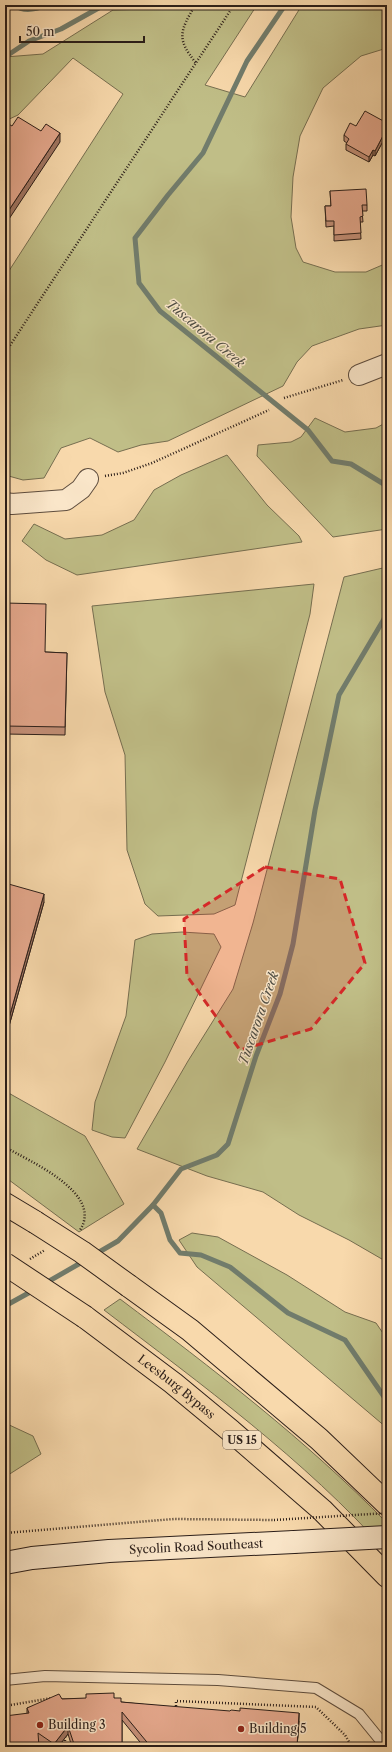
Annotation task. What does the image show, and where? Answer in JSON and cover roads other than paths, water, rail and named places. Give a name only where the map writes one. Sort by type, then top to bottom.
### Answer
[{"type":"highway","points":[[5,1204],[82,1252],[190,1330],[319,1439],[387,1504]]},
{"type":"highway","name":"Leesburg Bypass","points":[[5,1264],[85,1317],[173,1383],[322,1510],[387,1576]]},
{"type":"main road","name":"Sycolin Road Southeast","points":[[5,1563],[32,1558],[109,1551],[387,1537]]},
{"type":"street","points":[[359,375],[387,364]]},
{"type":"street","points":[[5,503],[12,504],[66,500],[81,489],[88,479]]},
{"type":"lane","points":[[5,1680],[45,1676],[218,1680],[316,1688],[359,1714],[386,1747]]},
{"type":"waterway","points":[[15,5],[22,9],[35,9],[47,5]]},
{"type":"waterway","points":[[5,57],[29,41],[61,29],[104,5]]},
{"type":"waterway","name":"Tuscarora Creek","points":[[285,5],[247,61],[203,153],[135,238],[139,283],[160,311],[308,430],[332,461],[351,464],[387,486]]},
{"type":"waterway","name":"Tuscarora Creek","points":[[94,1255],[118,1241],[153,1205],[181,1169],[217,1155],[228,1144],[256,1056],[280,994],[293,944],[315,810],[339,695],[384,619],[387,609]]},
{"type":"waterway","points":[[153,1205],[161,1213],[170,1240],[180,1253],[201,1255],[230,1267],[288,1313],[345,1340],[387,1401]]},
{"type":"waterway","name":"Tuscarora Creek","points":[[44,1284],[84,1261]]},
{"type":"waterway","name":"Tuscarora Creek","points":[[5,1306],[34,1290]]},
{"type":"place","name":"Building 3","points":[[40,1725]]},
{"type":"place","name":"Building 5","points":[[241,1729]]}]
